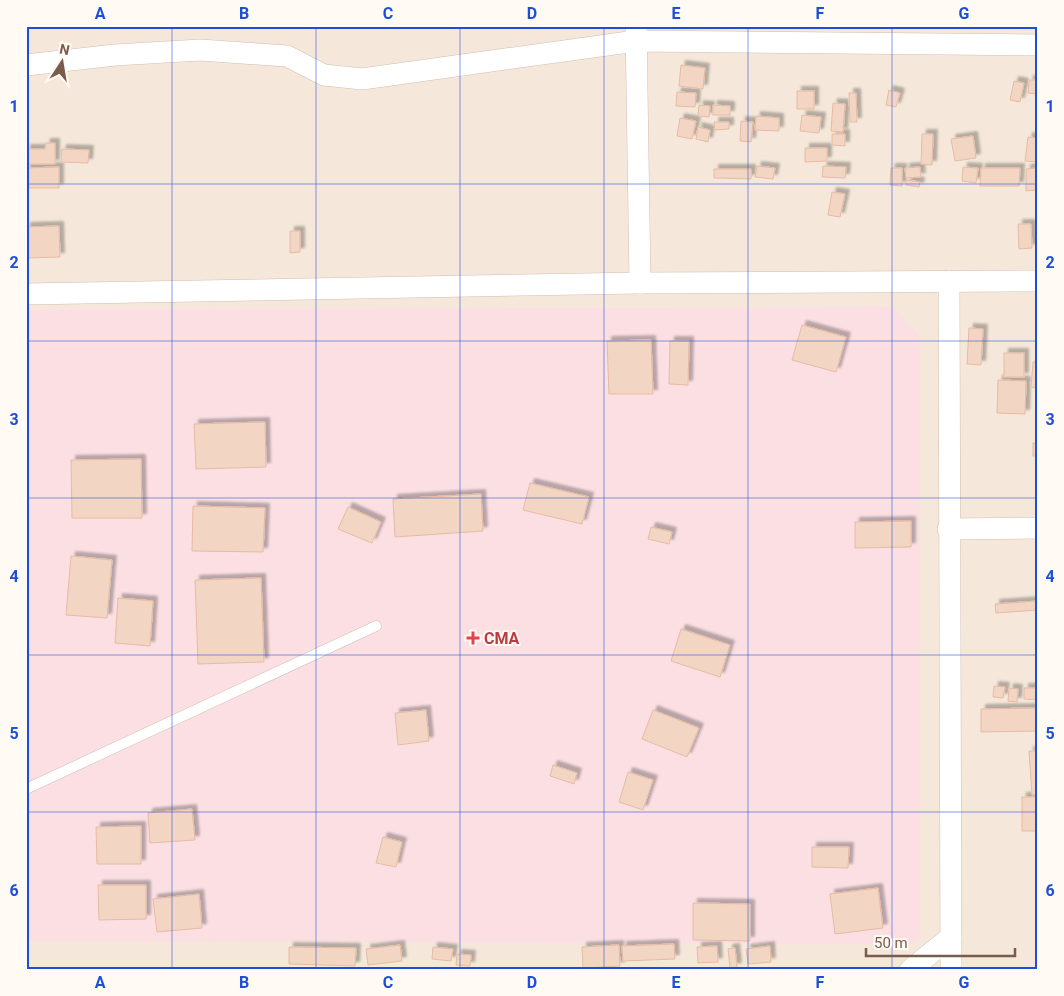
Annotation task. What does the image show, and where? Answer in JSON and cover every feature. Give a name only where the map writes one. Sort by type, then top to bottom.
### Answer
[{"type":"street","points":[[636,34],[640,283]]},
{"type":"street","points":[[26,65],[115,55],[200,50],[286,56],[324,75],[362,79],[636,34],[833,34],[1038,45]]},
{"type":"street","points":[[949,281],[948,529],[951,970]]},
{"type":"street","points":[[26,294],[640,283],[1038,281]]},
{"type":"street","points":[[948,529],[1038,528]]},
{"type":"street","points":[[910,970],[951,937]]},
{"type":"lane","points":[[26,789],[376,626]]},
{"type":"shaded area","points":[[26,26],[1038,26],[1038,970],[26,970]]},
{"type":"shaded area","name":"CMA","points":[[894,307],[920,337],[920,938],[911,944],[26,941],[26,310]]},
{"type":"building","points":[[681,65],[705,68],[703,89],[679,86]]},
{"type":"building","points":[[1029,80],[1038,80],[1038,94],[1028,93]]},
{"type":"building","points":[[1014,81],[1024,83],[1020,102],[1010,100]]},
{"type":"building","points":[[889,90],[900,93],[896,107],[886,105]]},
{"type":"building","points":[[797,91],[814,91],[814,109],[797,109]]},
{"type":"building","points":[[677,92],[696,93],[695,107],[676,106]]},
{"type":"building","points":[[849,93],[856,93],[857,122],[850,122]]},
{"type":"building","points":[[833,103],[845,104],[843,132],[831,131]]},
{"type":"building","points":[[699,105],[710,106],[709,117],[698,116]]},
{"type":"building","points":[[713,105],[730,106],[730,115],[713,115]]},
{"type":"building","points":[[802,115],[821,117],[819,133],[800,131]]},
{"type":"building","points":[[756,116],[779,118],[779,131],[755,130]]},
{"type":"building","points":[[680,118],[696,121],[692,139],[677,136]]},
{"type":"building","points":[[741,121],[753,122],[751,142],[740,141]]},
{"type":"building","points":[[714,122],[729,122],[729,129],[715,130]]},
{"type":"building","points":[[698,127],[710,130],[708,142],[696,139]]},
{"type":"building","points":[[832,134],[845,134],[845,146],[832,145]]},
{"type":"building","points":[[922,134],[933,134],[932,165],[921,164]]},
{"type":"building","points":[[973,136],[976,158],[955,161],[951,139]]},
{"type":"building","points":[[1028,137],[1038,138],[1038,162],[1025,161]]},
{"type":"building","points":[[46,143],[55,143],[55,164],[26,164],[26,149],[45,149]]},
{"type":"building","points":[[805,148],[827,148],[827,161],[805,162]]},
{"type":"building","points":[[62,149],[89,150],[88,163],[61,162]]},
{"type":"building","points":[[757,166],[775,168],[773,179],[755,177]]},
{"type":"building","points":[[823,166],[846,167],[845,178],[822,177]]},
{"type":"building","points":[[59,167],[59,188],[26,188],[26,168]]},
{"type":"building","points":[[920,167],[921,177],[906,178],[905,168]]},
{"type":"building","points":[[963,167],[978,168],[976,183],[962,181]]},
{"type":"building","points":[[891,168],[902,168],[902,186],[890,185]]},
{"type":"building","points":[[981,168],[1020,168],[1019,186],[980,186]]},
{"type":"building","points":[[1038,168],[1038,190],[1026,191],[1026,169]]},
{"type":"building","points":[[714,169],[751,169],[751,179],[714,178]]},
{"type":"building","points":[[906,180],[920,182],[919,187],[906,185]]},
{"type":"building","points":[[832,192],[845,194],[840,217],[828,215]]},
{"type":"building","points":[[1018,224],[1031,224],[1032,248],[1019,249]]},
{"type":"building","points":[[59,226],[60,257],[26,258],[26,227]]},
{"type":"building","points":[[290,231],[300,231],[300,252],[290,253]]},
{"type":"building","points":[[802,325],[846,337],[836,372],[792,360]]},
{"type":"building","points":[[969,328],[983,329],[981,365],[967,364]]},
{"type":"building","points":[[651,340],[653,394],[609,394],[607,341]]},
{"type":"building","points":[[670,341],[689,341],[688,385],[669,384]]},
{"type":"building","points":[[1004,353],[1024,353],[1024,377],[1004,377]]},
{"type":"building","points":[[1033,362],[1038,362],[1038,388],[1031,387]]},
{"type":"building","points":[[998,380],[1026,381],[1025,414],[997,413]]},
{"type":"building","points":[[265,422],[266,467],[196,469],[194,424]]},
{"type":"building","points":[[1033,443],[1038,443],[1038,456],[1033,456]]},
{"type":"building","points":[[141,459],[142,518],[72,518],[71,460]]},
{"type":"building","points":[[530,483],[589,497],[582,524],[523,510]]},
{"type":"building","points":[[481,494],[483,531],[395,537],[393,499]]},
{"type":"building","points":[[193,506],[265,508],[263,552],[192,551]]},
{"type":"building","points":[[348,507],[381,522],[372,543],[338,529]]},
{"type":"building","points":[[911,521],[911,547],[855,548],[855,522]]},
{"type":"building","points":[[651,527],[672,532],[669,544],[648,539]]},
{"type":"building","points":[[71,556],[112,560],[107,618],[66,615]]},
{"type":"building","points":[[261,578],[264,662],[198,664],[195,580]]},
{"type":"building","points":[[118,598],[153,601],[150,646],[115,643]]},
{"type":"building","points":[[1038,601],[1038,610],[996,613],[995,604]]},
{"type":"building","points":[[681,629],[730,645],[720,677],[671,661]]},
{"type":"building","points":[[994,686],[1005,687],[1003,698],[993,697]]},
{"type":"building","points":[[1009,688],[1018,689],[1017,702],[1008,701]]},
{"type":"building","points":[[1024,688],[1038,688],[1038,700],[1024,699]]},
{"type":"building","points":[[1038,708],[1038,731],[981,732],[981,709]]},
{"type":"building","points":[[426,710],[429,741],[398,745],[395,713]]},
{"type":"building","points":[[653,710],[699,728],[687,757],[642,739]]},
{"type":"building","points":[[1029,751],[1038,751],[1038,794],[1032,795]]},
{"type":"building","points":[[553,765],[577,773],[574,784],[550,776]]},
{"type":"building","points":[[628,772],[653,780],[643,810],[619,802]]},
{"type":"building","points":[[1022,797],[1038,797],[1038,831],[1022,831]]},
{"type":"building","points":[[192,809],[195,840],[150,843],[148,813]]},
{"type":"building","points":[[141,826],[141,864],[97,864],[96,827]]},
{"type":"building","points":[[383,837],[402,842],[396,867],[376,863]]},
{"type":"building","points":[[812,847],[849,847],[848,868],[812,867]]},
{"type":"building","points":[[98,885],[146,885],[146,919],[99,920]]},
{"type":"building","points":[[878,888],[883,928],[835,934],[830,894]]},
{"type":"building","points":[[199,894],[202,928],[157,932],[153,899]]},
{"type":"building","points":[[693,903],[750,904],[750,941],[693,940]]},
{"type":"building","points":[[674,944],[675,959],[623,961],[622,946]]},
{"type":"building","points":[[400,945],[402,961],[368,965],[366,949]]},
{"type":"building","points":[[619,945],[620,966],[583,968],[582,947]]},
{"type":"building","points":[[717,946],[718,962],[698,963],[697,947]]},
{"type":"building","points":[[770,946],[771,962],[748,964],[746,949]]},
{"type":"building","points":[[289,947],[356,948],[355,966],[289,964]]},
{"type":"building","points":[[433,947],[453,949],[451,961],[432,959]]},
{"type":"building","points":[[735,948],[737,967],[730,968],[728,949]]},
{"type":"building","points":[[457,954],[471,955],[470,966],[456,965]]},
{"type":"place","name":"CMA","points":[[473,638]]}]
